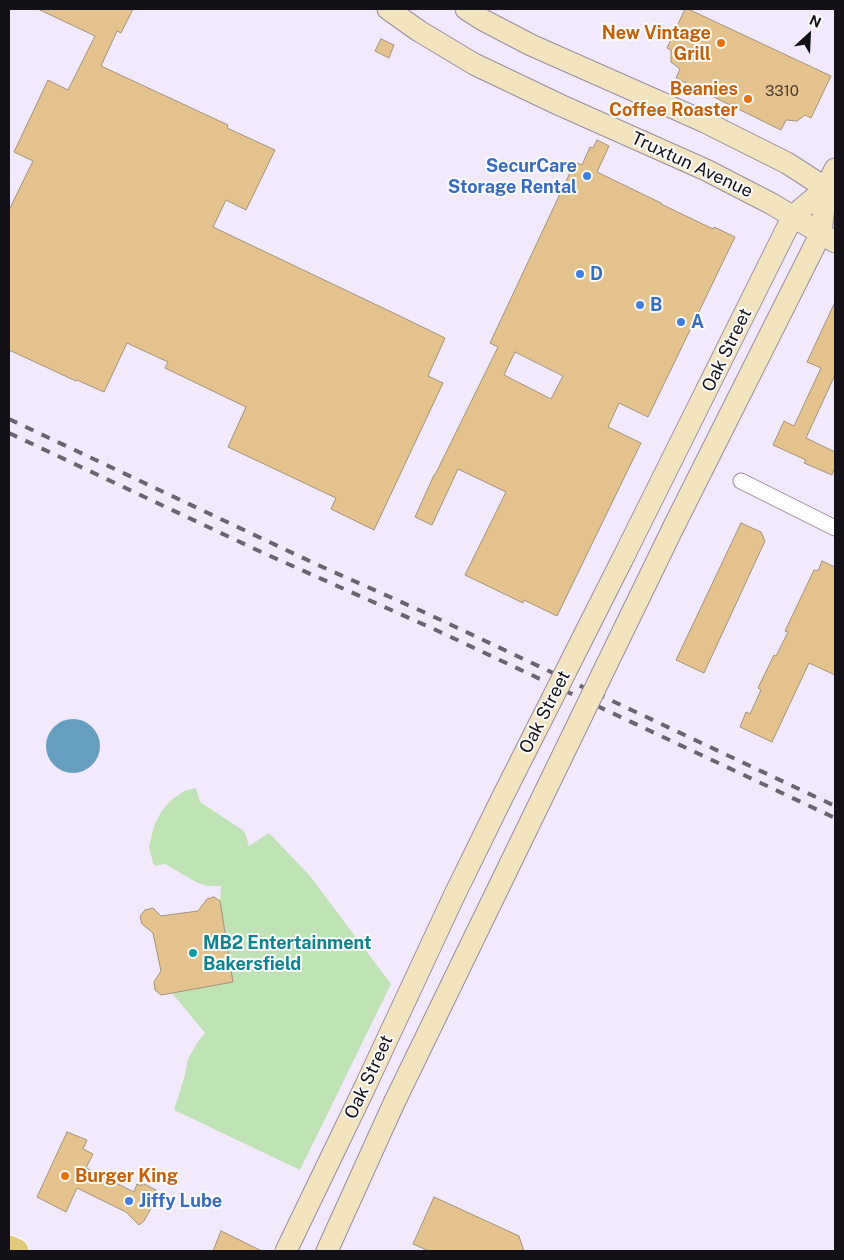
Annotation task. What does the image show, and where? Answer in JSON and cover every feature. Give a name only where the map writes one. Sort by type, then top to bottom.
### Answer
[{"type":"main road","name":"Truxtun Avenue","points":[[388,9],[419,31],[474,64],[706,170],[772,204],[828,238]]},
{"type":"main road","points":[[450,9],[474,14],[531,45],[705,122],[832,184]]},
{"type":"main road","name":"Oak Street","points":[[286,1251],[498,807],[793,216],[832,184]]},
{"type":"main road","name":"Oak Street","points":[[327,1251],[394,1103],[673,528],[717,442],[828,238],[832,184]]},
{"type":"main road","points":[[9,1248],[16,1251]]},
{"type":"street","points":[[741,481],[835,528]]},
{"type":"green space","points":[[196,788],[200,802],[241,829],[245,833],[249,846],[269,833],[310,876],[391,984],[300,1170],[174,1110],[188,1059],[205,1033],[172,993],[233,982],[220,901],[221,886],[207,886],[196,882],[165,864],[155,866],[149,847],[154,826],[161,812],[170,801],[184,791]]},
{"type":"water","points":[[68,719],[78,719],[88,723],[96,731],[100,746],[96,761],[88,769],[78,773],[68,773],[58,769],[50,761],[46,751],[46,741],[50,731],[58,723]]},
{"type":"building","points":[[38,9],[133,9],[121,33],[117,31],[101,66],[228,125],[227,128],[275,150],[246,210],[226,200],[213,227],[445,338],[428,376],[443,383],[374,530],[331,509],[336,498],[228,447],[246,407],[165,368],[168,362],[127,343],[104,392],[9,350],[9,210],[33,161],[14,152],[48,80],[68,90],[95,36]]},
{"type":"building","points":[[685,9],[831,76],[811,118],[805,115],[797,121],[786,120],[781,130],[676,78],[680,69],[671,62],[671,50],[667,48]]},
{"type":"building","points":[[381,39],[394,45],[389,58],[375,51]]},
{"type":"building","points":[[597,140],[609,146],[597,172],[713,229],[714,227],[735,237],[648,417],[619,403],[608,427],[641,443],[557,616],[524,600],[523,603],[465,575],[506,492],[458,469],[432,525],[415,517],[498,347],[490,343],[575,162],[582,165],[590,147],[593,148]],"holes":[[[515,352],[563,376],[551,399],[504,375]]]},
{"type":"building","points":[[835,302],[835,375],[806,438],[835,452],[835,467],[832,475],[804,463],[806,460],[773,445],[784,421],[794,426],[821,368],[807,362]]},
{"type":"building","points":[[741,523],[761,532],[765,541],[704,673],[676,660]]},
{"type":"building","points":[[822,561],[835,567],[835,675],[809,663],[772,742],[740,727],[746,712],[750,714],[761,690],[758,688],[788,632],[785,631],[814,570],[818,571]]},
{"type":"building","name":"MB2 Entertainment Bakersfield","points":[[214,897],[220,901],[233,982],[161,995],[155,990],[154,982],[161,971],[153,933],[142,924],[140,916],[145,910],[153,908],[161,916],[198,911],[207,899]]},
{"type":"building","points":[[67,1132],[87,1140],[83,1149],[93,1154],[86,1168],[134,1192],[137,1184],[141,1186],[142,1183],[156,1190],[154,1203],[144,1221],[139,1225],[126,1212],[77,1188],[66,1212],[37,1197]]},
{"type":"building","points":[[434,1197],[519,1236],[524,1251],[429,1251],[413,1244]]},
{"type":"building","points":[[221,1231],[262,1251],[213,1251]]},
{"type":"railway","points":[[9,419],[835,806]]},
{"type":"railway","points":[[9,433],[259,551],[436,630],[835,818]]},
{"type":"place","name":"New Vintage Grill","points":[[721,43]]},
{"type":"place","name":"Beanies Coffee Roaster","points":[[748,99]]},
{"type":"place","name":"SecurCare Storage Rental","points":[[587,176]]},
{"type":"place","name":"D","points":[[580,274]]},
{"type":"place","name":"B","points":[[640,305]]},
{"type":"place","name":"A","points":[[681,322]]},
{"type":"place","name":"MB2 Entertainment Bakersfield","points":[[193,953]]},
{"type":"place","name":"Burger King","points":[[65,1176]]},
{"type":"place","name":"Jiffy Lube","points":[[129,1201]]}]
